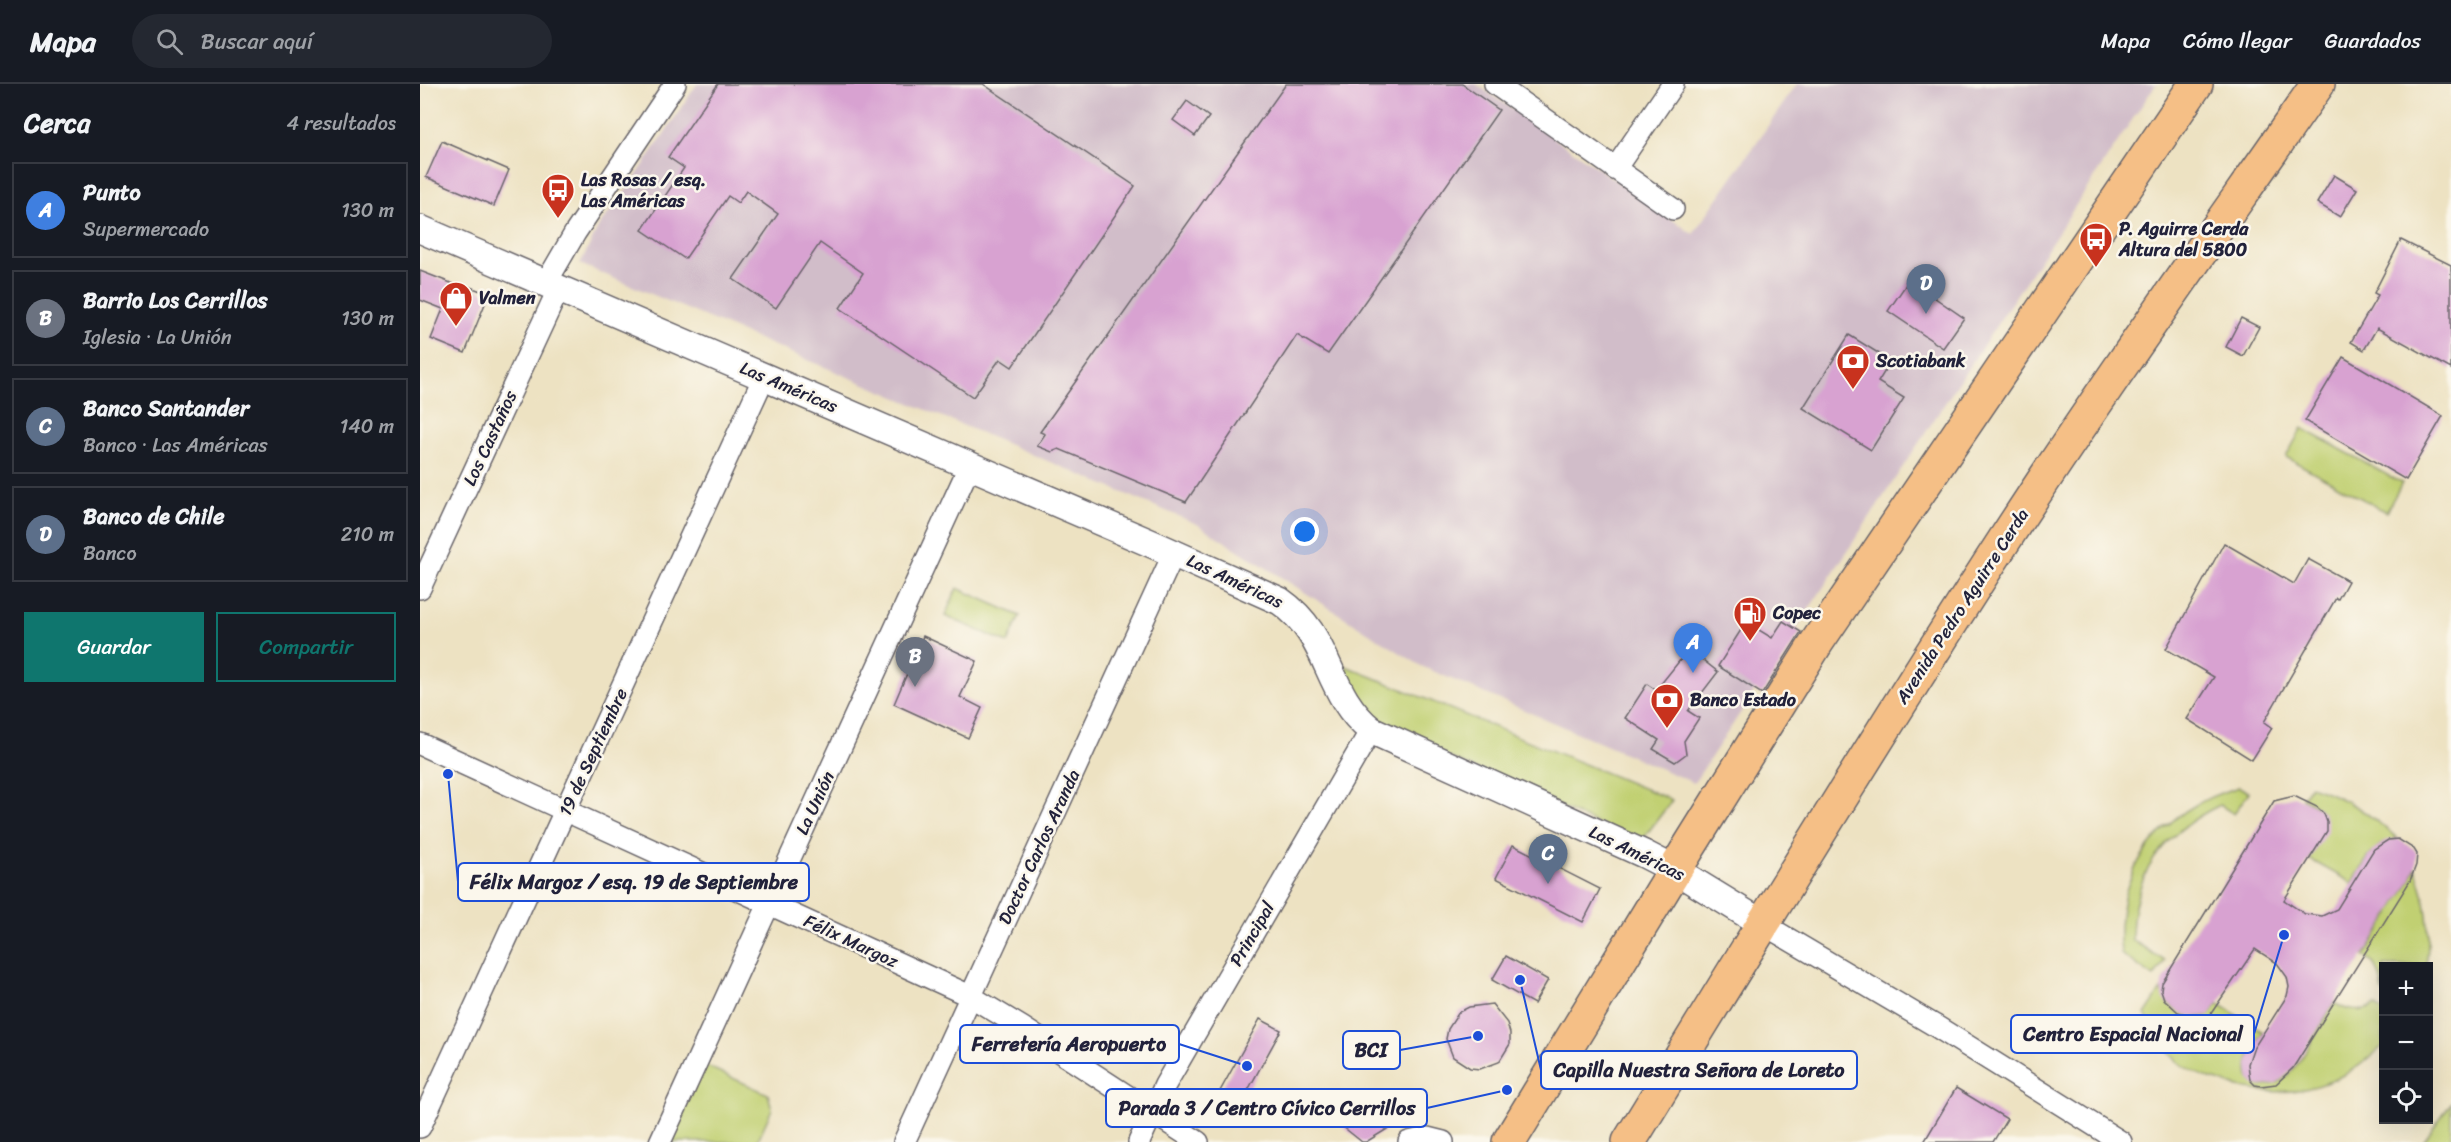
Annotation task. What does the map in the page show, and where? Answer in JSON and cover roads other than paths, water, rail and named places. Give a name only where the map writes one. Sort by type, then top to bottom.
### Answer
[{"type":"main road","points":[[1509,1142],[1817,642],[2196,84]]},
{"type":"main road","name":"Avenida Pedro Aguirre Cerda","points":[[1629,1142],[1924,664],[2058,458],[2318,84]]},
{"type":"street","name":"Los Castaños","points":[[420,588],[575,233],[675,84]]},
{"type":"street","points":[[1495,84],[1673,209]]},
{"type":"street","points":[[1615,169],[1673,84]]},
{"type":"street","name":"Las Américas","points":[[420,229],[1267,594],[1293,609],[1302,618],[1320,645],[1342,698],[1349,709],[1371,730],[1675,870],[1924,1019],[2121,1142]]},
{"type":"street","name":"19 de Septiembre","points":[[420,1127],[764,377]]},
{"type":"street","name":"La Unión","points":[[660,1142],[970,465]]},
{"type":"street","name":"Doctor Carlos Aranda","points":[[904,1142],[1174,553]]},
{"type":"street","name":"Principal","points":[[1139,1142],[1165,1085],[1371,730]]},
{"type":"street","name":"Félix Margoz","points":[[420,744],[970,996],[997,1011],[1198,1142]]},
{"type":"street","points":[[1409,1142],[1426,1138],[1443,1142]]},
{"type":"place","name":"Las Rosas / esq. Las Américas","points":[[558,219]]},
{"type":"place","name":"P. Aguirre Cerda Altura del 5800","points":[[2096,268]]},
{"type":"place","name":"Banco de Chile","points":[[1926,314]]},
{"type":"place","name":"Valmen","points":[[456,327]]},
{"type":"place","name":"Scotiabank","points":[[1853,390]]},
{"type":"place","name":"Copec","points":[[1750,642]]},
{"type":"place","name":"Punto","points":[[1693,673]]},
{"type":"place","name":"Barrio Los Cerrillos","points":[[915,687]]},
{"type":"place","name":"Banco Estado","points":[[1667,729]]},
{"type":"place","name":"Félix Margoz / esq. 19 de Septiembre","points":[[448,774]]},
{"type":"place","name":"Banco Santander","points":[[1548,884]]},
{"type":"place","name":"Centro Espacial Nacional","points":[[2284,935]]},
{"type":"place","name":"Capilla Nuestra Señora de Loreto","points":[[1520,980]]},
{"type":"place","name":"BCI","points":[[1478,1036]]},
{"type":"place","name":"Ferretería Aeropuerto","points":[[1247,1066]]},
{"type":"place","name":"Parada 3 / Centro Cívico Cerrillos","points":[[1507,1090]]}]
